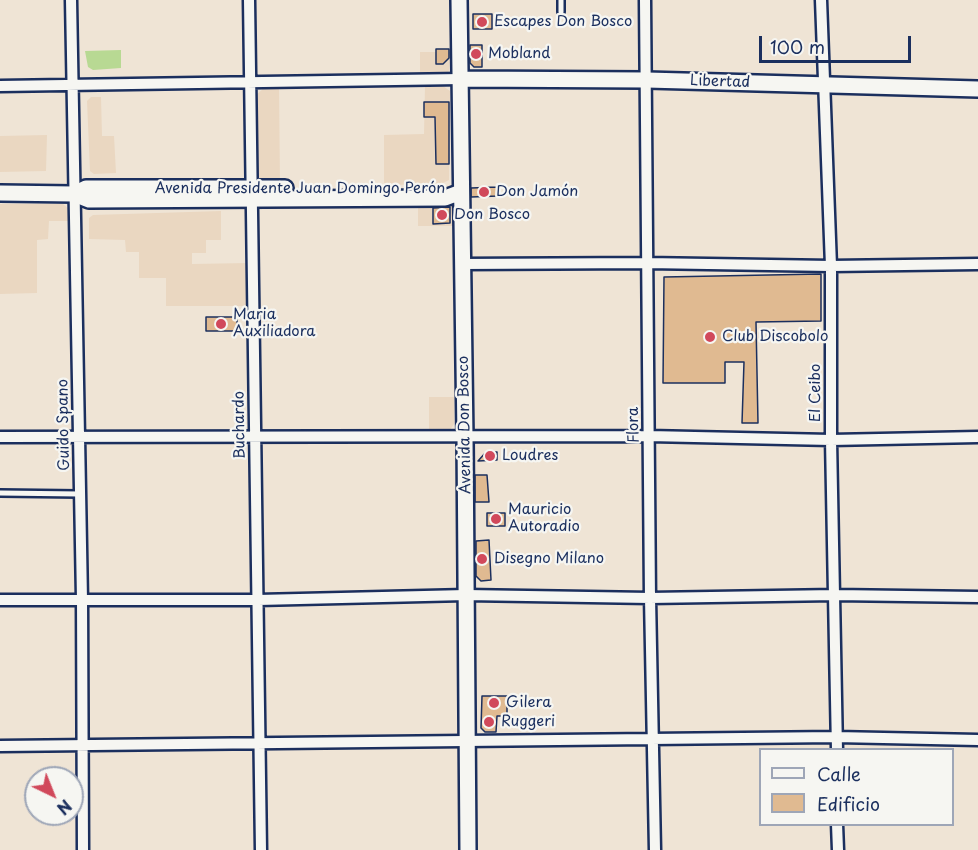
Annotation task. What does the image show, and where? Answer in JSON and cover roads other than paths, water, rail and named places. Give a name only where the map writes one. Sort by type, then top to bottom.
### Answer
[{"type":"main road","name":"Avenida Don Bosco","points":[[459,0],[468,850]]},
{"type":"main road","name":"Libertad","points":[[461,79],[647,80],[978,88]]},
{"type":"main road","name":"Avenida Presidente Juan Domingo Perón","points":[[0,193],[74,194],[86,188],[252,193],[445,188],[461,192]]},
{"type":"street","name":"Guido Spano","points":[[72,0],[82,599],[82,850]]},
{"type":"street","name":"Buchardo","points":[[249,0],[261,850]]},
{"type":"street","name":"Flora","points":[[645,0],[650,597],[655,850]]},
{"type":"street","name":"El Ceibo","points":[[821,0],[831,266],[831,440],[837,748]]},
{"type":"street","points":[[0,86],[461,79]]},
{"type":"street","points":[[462,264],[647,263],[831,266],[978,264]]},
{"type":"street","points":[[0,437],[649,436],[831,440],[978,437]]},
{"type":"street","points":[[0,600],[258,600],[466,595],[978,597]]},
{"type":"street","points":[[0,746],[836,737],[978,740]]},
{"type":"street","points":[[837,826],[838,850]]},
{"type":"lane","points":[[561,0],[561,12]]},
{"type":"lane","points":[[0,493],[80,494]]},
{"type":"place","name":"Escapes Don Bosco","points":[[482,22]]},
{"type":"place","name":"Mobland","points":[[476,54]]},
{"type":"place","name":"Don Jamón","points":[[484,192]]},
{"type":"place","name":"Don Bosco","points":[[442,215]]},
{"type":"place","name":"Maria Auxiliadora","points":[[221,324]]},
{"type":"place","name":"Club Discobolo","points":[[710,337]]},
{"type":"place","name":"Loudres","points":[[490,456]]},
{"type":"place","name":"Mauricio Autoradio","points":[[496,519]]},
{"type":"place","name":"Disegno Milano","points":[[482,559]]},
{"type":"place","name":"Gilera","points":[[494,703]]},
{"type":"place","name":"Ruggeri","points":[[489,722]]}]
